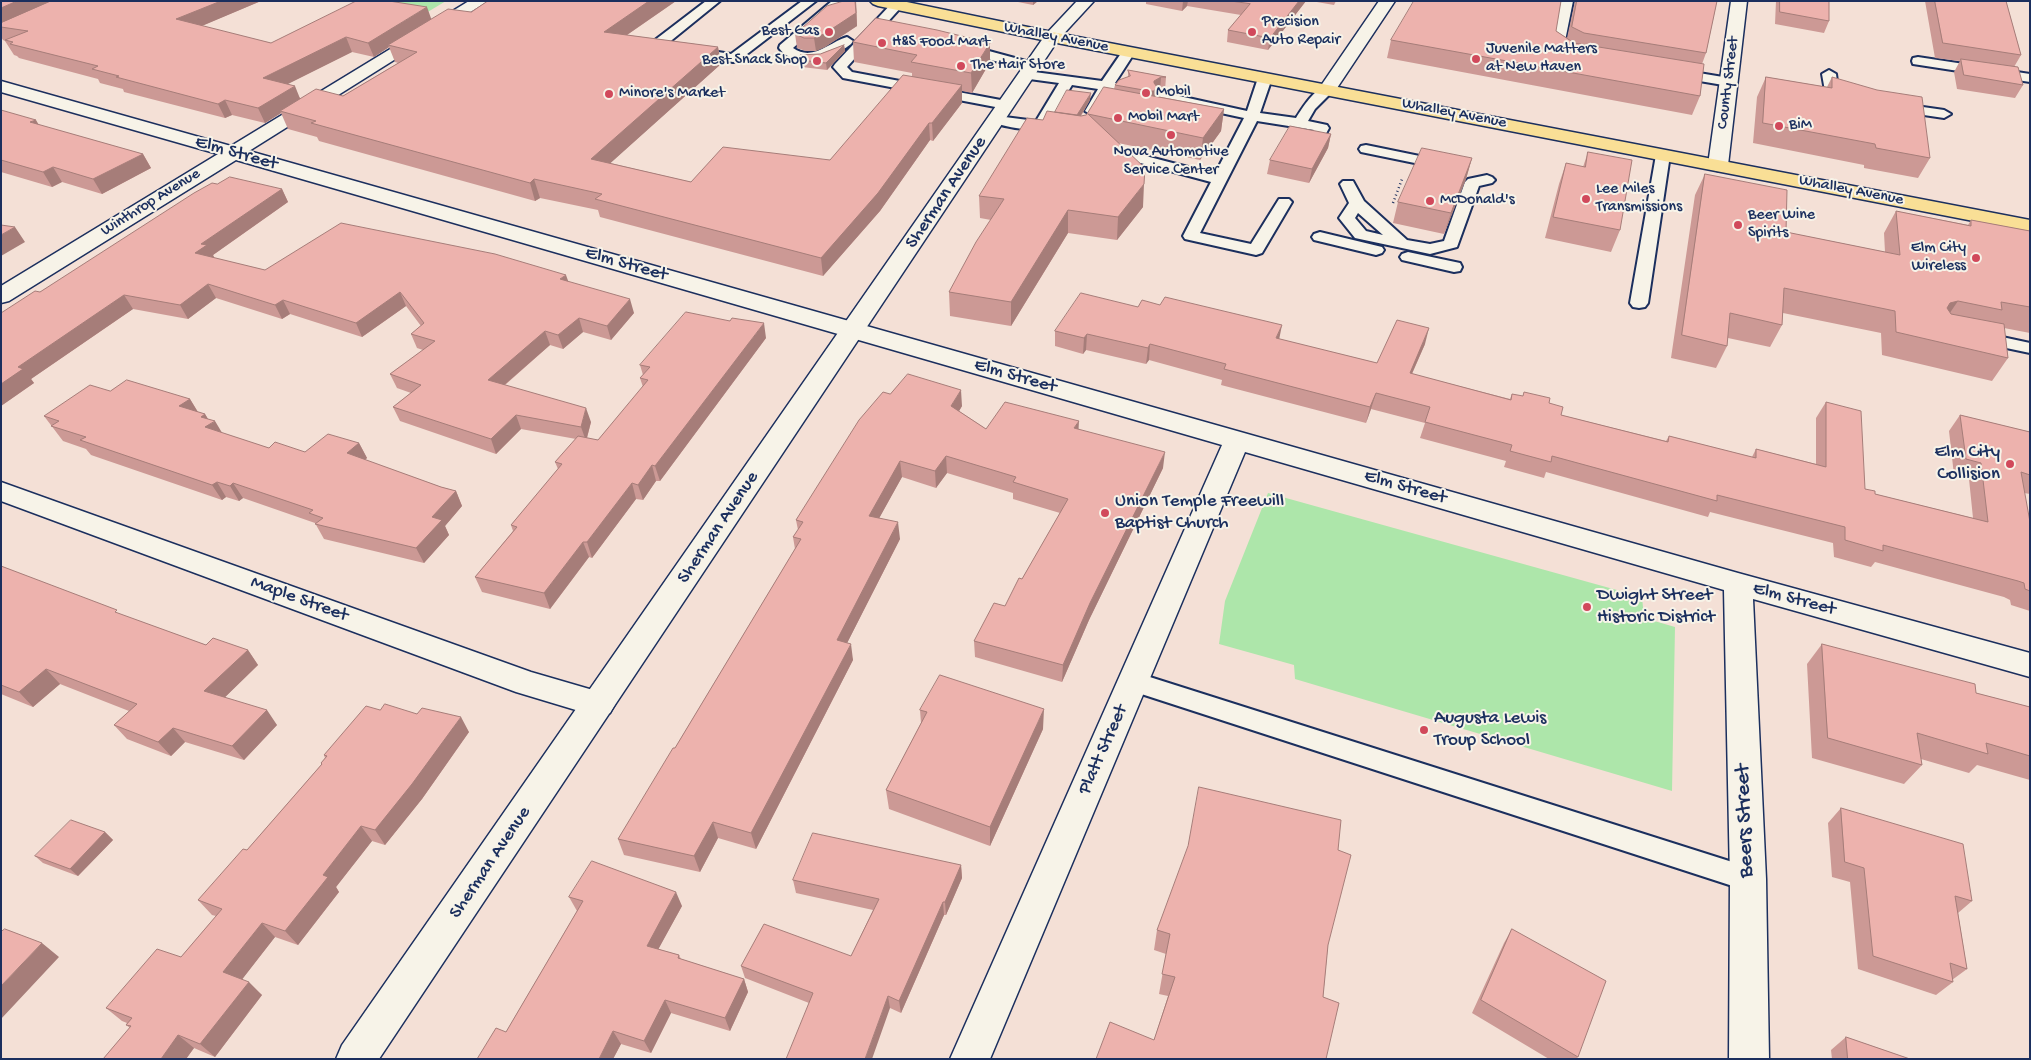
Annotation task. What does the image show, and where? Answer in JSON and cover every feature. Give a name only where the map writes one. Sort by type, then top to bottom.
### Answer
[{"type":"main road","name":"Whalley Avenue","points":[[887,3],[1052,38],[2030,226]]},
{"type":"street","name":"Winthrop Avenue","points":[[1,296],[480,1]]},
{"type":"street","name":"Sherman Avenue","points":[[356,1059],[1052,38],[1065,21],[1086,1]]},
{"type":"street","points":[[1327,90],[1387,1]]},
{"type":"street","name":"County Street","points":[[1718,165],[1739,1]]},
{"type":"street","name":"Elm Street","points":[[1,86],[1738,584],[2030,665]]},
{"type":"street","name":"Platt Street","points":[[970,1059],[1237,440]]},
{"type":"street","name":"Maple Street","points":[[1,491],[527,683],[599,704]]},
{"type":"street","name":"Beers Street","points":[[1738,584],[1748,879],[1749,1059]]},
{"type":"lane","points":[[714,1],[656,46],[733,58],[810,1]]},
{"type":"lane","points":[[840,1],[795,43],[785,48],[799,55],[826,53],[847,37],[869,28],[894,33]]},
{"type":"lane","points":[[1567,1],[1557,47],[1564,52],[1581,57]]},
{"type":"lane","points":[[887,3],[840,67],[848,76],[1002,112],[1040,126],[1070,131]]},
{"type":"lane","points":[[948,45],[1030,71],[1068,80],[1133,78]]},
{"type":"lane","points":[[1084,124],[1111,80],[1115,68],[1129,52]]},
{"type":"lane","points":[[1918,61],[2030,78]]},
{"type":"lane","points":[[1664,71],[1728,82]]},
{"type":"lane","points":[[1829,74],[1832,91],[1840,98],[1861,102]]},
{"type":"lane","points":[[1265,78],[1252,116],[1191,236],[1256,250],[1284,202]]},
{"type":"lane","points":[[1040,126],[1068,80]]},
{"type":"lane","points":[[1111,80],[1123,88]]},
{"type":"lane","points":[[1300,123],[1310,107],[1327,90]]},
{"type":"lane","points":[[1155,110],[1168,108],[1165,92],[1252,116],[1322,128],[1317,138]]},
{"type":"lane","points":[[1098,101],[1115,104]]},
{"type":"lane","points":[[1886,106],[1944,114]]},
{"type":"lane","points":[[1348,184],[1357,203],[1347,218],[1361,235],[1430,249],[1451,244],[1473,182],[1488,177],[1466,169],[1366,149]]},
{"type":"lane","points":[[1639,303],[1663,155]]},
{"type":"lane","points":[[1138,158],[1221,180]]},
{"type":"lane","points":[[1320,237],[1454,267]]},
{"type":"lane","points":[[1962,334],[2030,348]]},
{"type":"lane","points":[[1134,682],[1748,879]]},
{"type":"path","points":[[1391,206],[1405,171]]},
{"type":"green space","points":[[365,1],[446,1],[426,13]]},
{"type":"green space","points":[[1268,493],[1642,597],[1644,618],[1675,627],[1672,791],[1295,679],[1294,665],[1219,644],[1225,601]]},
{"type":"building","points":[[1,1],[17,1],[1,8]]},
{"type":"building","points":[[51,1],[221,1],[176,19],[271,43],[356,1],[389,1],[427,7],[368,43],[346,37],[263,78],[295,86],[258,108],[225,100],[218,104],[116,77],[119,76],[92,69],[98,66],[10,44],[13,42],[5,40],[28,31],[1,27],[1,23]]},
{"type":"building","points":[[488,1],[649,1],[604,32],[718,47],[591,159],[691,182],[723,147],[830,160],[903,75],[962,85],[932,123],[929,123],[878,193],[821,258],[595,199],[602,194],[534,179],[530,183],[311,123],[316,121],[280,111],[316,89],[343,96],[417,52],[388,45],[448,9],[471,12]]},
{"type":"building","points":[[844,1],[855,1],[856,13],[824,34],[814,38],[804,38],[795,34],[827,6]]},
{"type":"building","points":[[1231,1],[1299,1],[1270,38],[1228,30],[1250,4]]},
{"type":"building","points":[[1414,1],[1561,1],[1556,31],[1574,43],[1704,64],[1700,96],[1391,40]]},
{"type":"building","points":[[1577,1],[1717,1],[1706,53],[1584,33],[1572,27]]},
{"type":"building","points":[[1780,1],[1829,1],[1829,21],[1780,12]]},
{"type":"building","points":[[1935,1],[2006,1],[2021,55],[1943,43]]},
{"type":"building","points":[[876,18],[990,43],[971,73],[911,62],[917,55],[853,42]]},
{"type":"building","points":[[844,45],[826,63],[801,60],[800,55],[820,54]]},
{"type":"building","points":[[1961,59],[2018,67],[2023,85],[1964,75]]},
{"type":"building","points":[[1128,70],[1166,77],[1161,77],[1154,81],[1157,87],[1154,91],[1115,85],[1119,80],[1130,76]]},
{"type":"building","points":[[1766,77],[1832,88],[1832,77],[1877,90],[1922,97],[1930,158],[1876,148],[1875,144],[1763,123]]},
{"type":"building","points":[[1104,87],[1224,109],[1203,138],[1088,114],[1145,168],[1144,184],[1118,217],[1068,210],[1011,302],[949,292],[976,242],[1004,199],[979,196],[1027,118],[1043,120],[1047,111],[1081,116],[1086,115]]},
{"type":"building","points":[[1067,90],[1091,93],[1077,115],[1055,112]]},
{"type":"building","points":[[1,110],[36,120],[30,122],[143,154],[93,179],[53,167],[43,172],[1,160]]},
{"type":"building","points":[[1290,126],[1331,134],[1312,169],[1270,160]]},
{"type":"building","points":[[1422,148],[1472,158],[1451,213],[1398,202]]},
{"type":"building","points":[[1588,152],[1632,160],[1620,230],[1553,217],[1566,163],[1585,167]]},
{"type":"building","points":[[1705,174],[1787,190],[1786,232],[1900,255],[1896,211],[1971,226],[1971,220],[2030,231],[2030,307],[2001,302],[2002,310],[1958,301],[1950,303],[1947,308],[1951,314],[2004,324],[2008,358],[1896,332],[1895,311],[1784,288],[1782,325],[1730,313],[1727,346],[1682,335]]},
{"type":"building","points":[[230,177],[282,189],[201,244],[207,245],[195,253],[265,270],[341,223],[495,254],[566,275],[560,279],[630,299],[607,326],[579,318],[558,335],[545,331],[488,380],[586,408],[581,427],[516,415],[491,439],[393,407],[421,385],[390,374],[435,341],[411,334],[424,323],[400,292],[356,323],[283,300],[275,305],[208,284],[180,305],[124,295],[18,367],[23,369],[1,384],[1,313],[35,291],[40,292],[194,193],[212,183],[217,184]]},
{"type":"building","points":[[1,225],[15,227],[1,235]]},
{"type":"building","points":[[1081,293],[1138,307],[1142,300],[1160,305],[1165,297],[1282,325],[1276,338],[1377,363],[1397,320],[1429,328],[1410,373],[1511,400],[1512,394],[1523,396],[1524,392],[1550,398],[1549,403],[1563,407],[1561,415],[1668,442],[1669,436],[1756,458],[1756,449],[1826,467],[1826,402],[1861,411],[1865,489],[1875,491],[1875,494],[1988,522],[1981,463],[1966,459],[1960,415],[2030,432],[2030,475],[2021,472],[2030,522],[2030,591],[2025,589],[2024,583],[2018,581],[1883,545],[1883,551],[1845,540],[1845,527],[1717,495],[1717,501],[1552,456],[1551,462],[1510,451],[1512,445],[1425,422],[1430,407],[1376,393],[1370,407],[1224,369],[1226,364],[1150,344],[1148,348],[1087,334],[1084,338],[1055,331]]},
{"type":"building","points":[[686,312],[730,321],[732,318],[764,323],[655,466],[652,465],[638,485],[632,483],[587,542],[583,542],[544,593],[475,577],[517,527],[511,525],[562,464],[555,462],[578,436],[598,440],[648,380],[640,378],[650,367],[640,365]]},
{"type":"building","points":[[908,374],[961,390],[951,406],[986,429],[1005,402],[1079,421],[1074,428],[1165,452],[1090,603],[1063,665],[974,641],[994,603],[1005,606],[1019,578],[1022,579],[1068,499],[1013,482],[1016,477],[946,456],[935,471],[900,461],[869,516],[898,522],[837,640],[851,644],[751,833],[713,822],[694,856],[618,839],[801,539],[793,537],[803,522],[796,520],[859,420],[883,392],[890,394]]},
{"type":"building","points":[[127,380],[190,399],[179,406],[205,414],[201,417],[215,421],[205,427],[269,448],[275,442],[305,452],[328,434],[359,443],[347,453],[456,491],[432,517],[442,520],[416,548],[315,524],[323,518],[309,513],[313,510],[233,483],[230,486],[217,482],[212,485],[80,440],[86,437],[51,426],[59,421],[44,416],[90,385],[110,391]]},
{"type":"building","points":[[1,566],[117,610],[115,612],[206,645],[213,638],[248,650],[204,691],[267,710],[232,746],[173,728],[158,742],[114,725],[137,704],[46,669],[19,692],[1,685]]},
{"type":"building","points":[[1822,644],[1975,684],[1976,693],[2030,707],[2030,756],[1986,743],[1988,754],[1917,733],[1922,765],[1828,738]]},
{"type":"building","points":[[940,675],[1044,709],[990,827],[886,790],[927,712],[920,710]]},
{"type":"building","points":[[385,704],[417,714],[422,708],[461,717],[412,784],[375,830],[361,826],[323,875],[328,877],[285,931],[262,923],[223,972],[249,982],[200,1044],[178,1035],[161,1059],[103,1059],[131,1026],[126,1025],[132,1018],[106,1008],[157,949],[181,957],[222,909],[198,900],[243,849],[247,850],[322,764],[327,756],[324,755],[366,706],[380,710]]},
{"type":"building","points":[[1199,787],[1341,820],[1338,850],[1351,855],[1328,945],[1323,997],[1339,1003],[1326,1059],[1096,1059],[1110,1022],[1154,1040],[1175,977],[1162,974],[1170,934],[1157,930],[1188,846]]},
{"type":"building","points":[[1841,808],[1963,844],[1972,901],[1955,896],[1967,969],[1950,963],[1953,982],[1873,956],[1864,868],[1845,862]]},
{"type":"building","points":[[71,820],[105,832],[70,869],[35,856]]},
{"type":"building","points":[[813,833],[961,865],[899,1001],[888,996],[865,1059],[786,1059],[813,993],[741,966],[764,924],[851,956],[879,899],[793,880]]},
{"type":"building","points":[[592,861],[676,892],[647,946],[679,955],[678,958],[744,979],[725,1018],[665,1000],[644,1041],[613,1031],[599,1059],[477,1059],[496,1028],[506,1032],[583,901],[569,897]]},
{"type":"building","points":[[5,929],[42,943],[1,986],[1,932]]},
{"type":"building","points":[[1512,929],[1606,981],[1578,1057],[1481,1000]]},
{"type":"building","points":[[1846,1037],[1910,1059],[1848,1059]]},
{"type":"place","name":"Best Gas","points":[[829,32]]},
{"type":"place","name":"Precision Auto Repair","points":[[1252,32]]},
{"type":"place","name":"H&S Food Mart","points":[[882,43]]},
{"type":"place","name":"Juvenile Matters at New Haven","points":[[1476,59]]},
{"type":"place","name":"Best Snack Shop","points":[[817,61]]},
{"type":"place","name":"The Hair Store","points":[[961,66]]},
{"type":"place","name":"Mobil","points":[[1146,93]]},
{"type":"place","name":"Minore's Market","points":[[609,94]]},
{"type":"place","name":"Mobil Mart","points":[[1118,118]]},
{"type":"place","name":"BiM","points":[[1779,126]]},
{"type":"place","name":"Nova Automotive Service Center","points":[[1171,135]]},
{"type":"place","name":"Lee Miles Transmissions","points":[[1586,199]]},
{"type":"place","name":"McDonald's","points":[[1430,201]]},
{"type":"place","name":"Beer Wine Spirits","points":[[1738,225]]},
{"type":"place","name":"Elm City Wireless","points":[[1976,258]]},
{"type":"place","name":"Elm City Collision","points":[[2010,464]]},
{"type":"place","name":"Union Temple Freewill Baptist Church","points":[[1105,513]]},
{"type":"place","name":"Dwight Street Historic District","points":[[1587,607]]},
{"type":"place","name":"Augusta Lewis Troup School","points":[[1424,730]]}]
